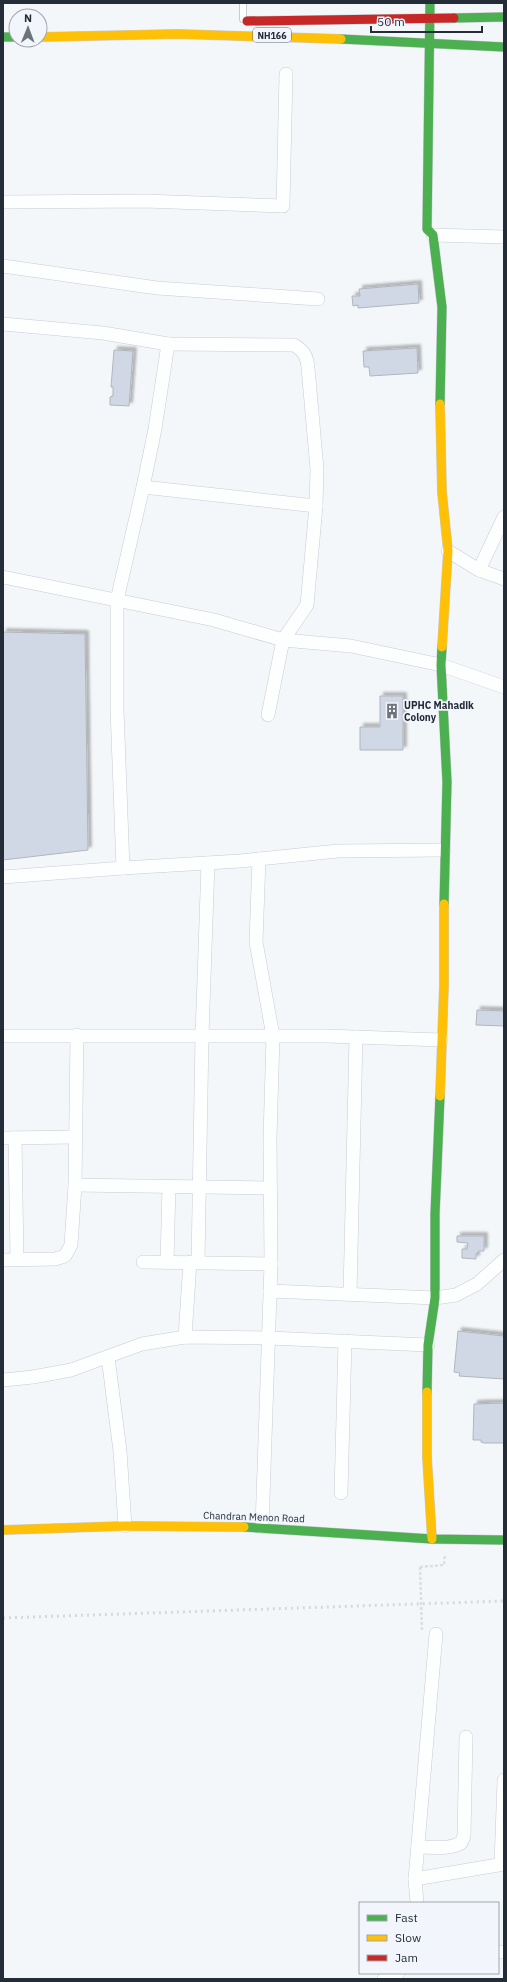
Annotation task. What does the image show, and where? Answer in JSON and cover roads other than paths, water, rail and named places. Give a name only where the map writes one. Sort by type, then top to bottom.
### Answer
[{"type":"main road","points":[[430,3],[427,228],[433,236],[442,306],[440,432],[443,475],[442,492],[448,551],[441,665],[447,782],[444,850],[445,943],[434,1214],[435,1298],[428,1345],[427,1457],[432,1539]]},
{"type":"main road","name":"NH166","points":[[232,21],[504,17]]},
{"type":"main road","name":"NH166","points":[[48,37],[178,34],[285,36],[504,47]]},
{"type":"main road","name":"Chandran Menon Road","points":[[3,1530],[125,1526],[262,1527],[432,1539],[504,1540]]},
{"type":"street","points":[[3,202],[145,201],[283,206],[286,74]]},
{"type":"street","points":[[433,236],[504,237]]},
{"type":"street","points":[[3,266],[157,288],[318,299]]},
{"type":"street","points":[[3,324],[129,336],[168,344],[294,345],[302,350],[307,357],[317,469],[316,506],[307,605],[283,640],[268,715]]},
{"type":"street","points":[[123,868],[118,709],[117,600],[156,429],[168,344]]},
{"type":"street","points":[[143,487],[316,506]]},
{"type":"street","points":[[479,570],[504,517]]},
{"type":"street","points":[[448,551],[479,570],[504,579]]},
{"type":"street","points":[[3,577],[214,620],[283,640],[351,646],[441,665],[504,687]]},
{"type":"street","points":[[3,877],[208,863],[338,851],[444,850]]},
{"type":"street","points":[[259,859],[256,942],[273,1036],[270,1188],[271,1264],[269,1338],[263,1440],[262,1527]]},
{"type":"street","points":[[185,1337],[194,1262],[200,1188],[202,1036],[208,863]]},
{"type":"street","points":[[3,1260],[55,1259],[65,1256],[71,1245],[75,1185],[77,1035]]},
{"type":"street","points":[[3,1036],[273,1036],[441,1040]]},
{"type":"street","points":[[350,1294],[356,1037]]},
{"type":"street","points":[[17,1259],[9,1138],[75,1137]]},
{"type":"street","points":[[75,1185],[270,1188]]},
{"type":"street","points":[[167,1262],[169,1187]]},
{"type":"street","points":[[270,1291],[435,1298],[456,1295],[476,1284],[504,1260]]},
{"type":"street","points":[[143,1262],[271,1264]]},
{"type":"street","points":[[3,1380],[33,1377],[70,1370],[142,1344],[185,1337],[269,1338],[428,1345]]},
{"type":"street","points":[[341,1493],[345,1341]]},
{"type":"street","points":[[108,1357],[120,1451],[125,1526]]},
{"type":"street","points":[[417,1902],[415,1879],[436,1634]]},
{"type":"street","points":[[418,1847],[455,1846],[461,1843],[464,1836],[466,1737]]},
{"type":"street","points":[[415,1879],[503,1864],[504,1780]]},
{"type":"street","points":[[384,1979],[396,1974]]},
{"type":"lane","points":[[242,21],[243,3]]},
{"type":"railway","points":[[3,1618],[504,1601]]},
{"type":"place","name":"UPHC Mahadik Colony","points":[[392,711]]}]
